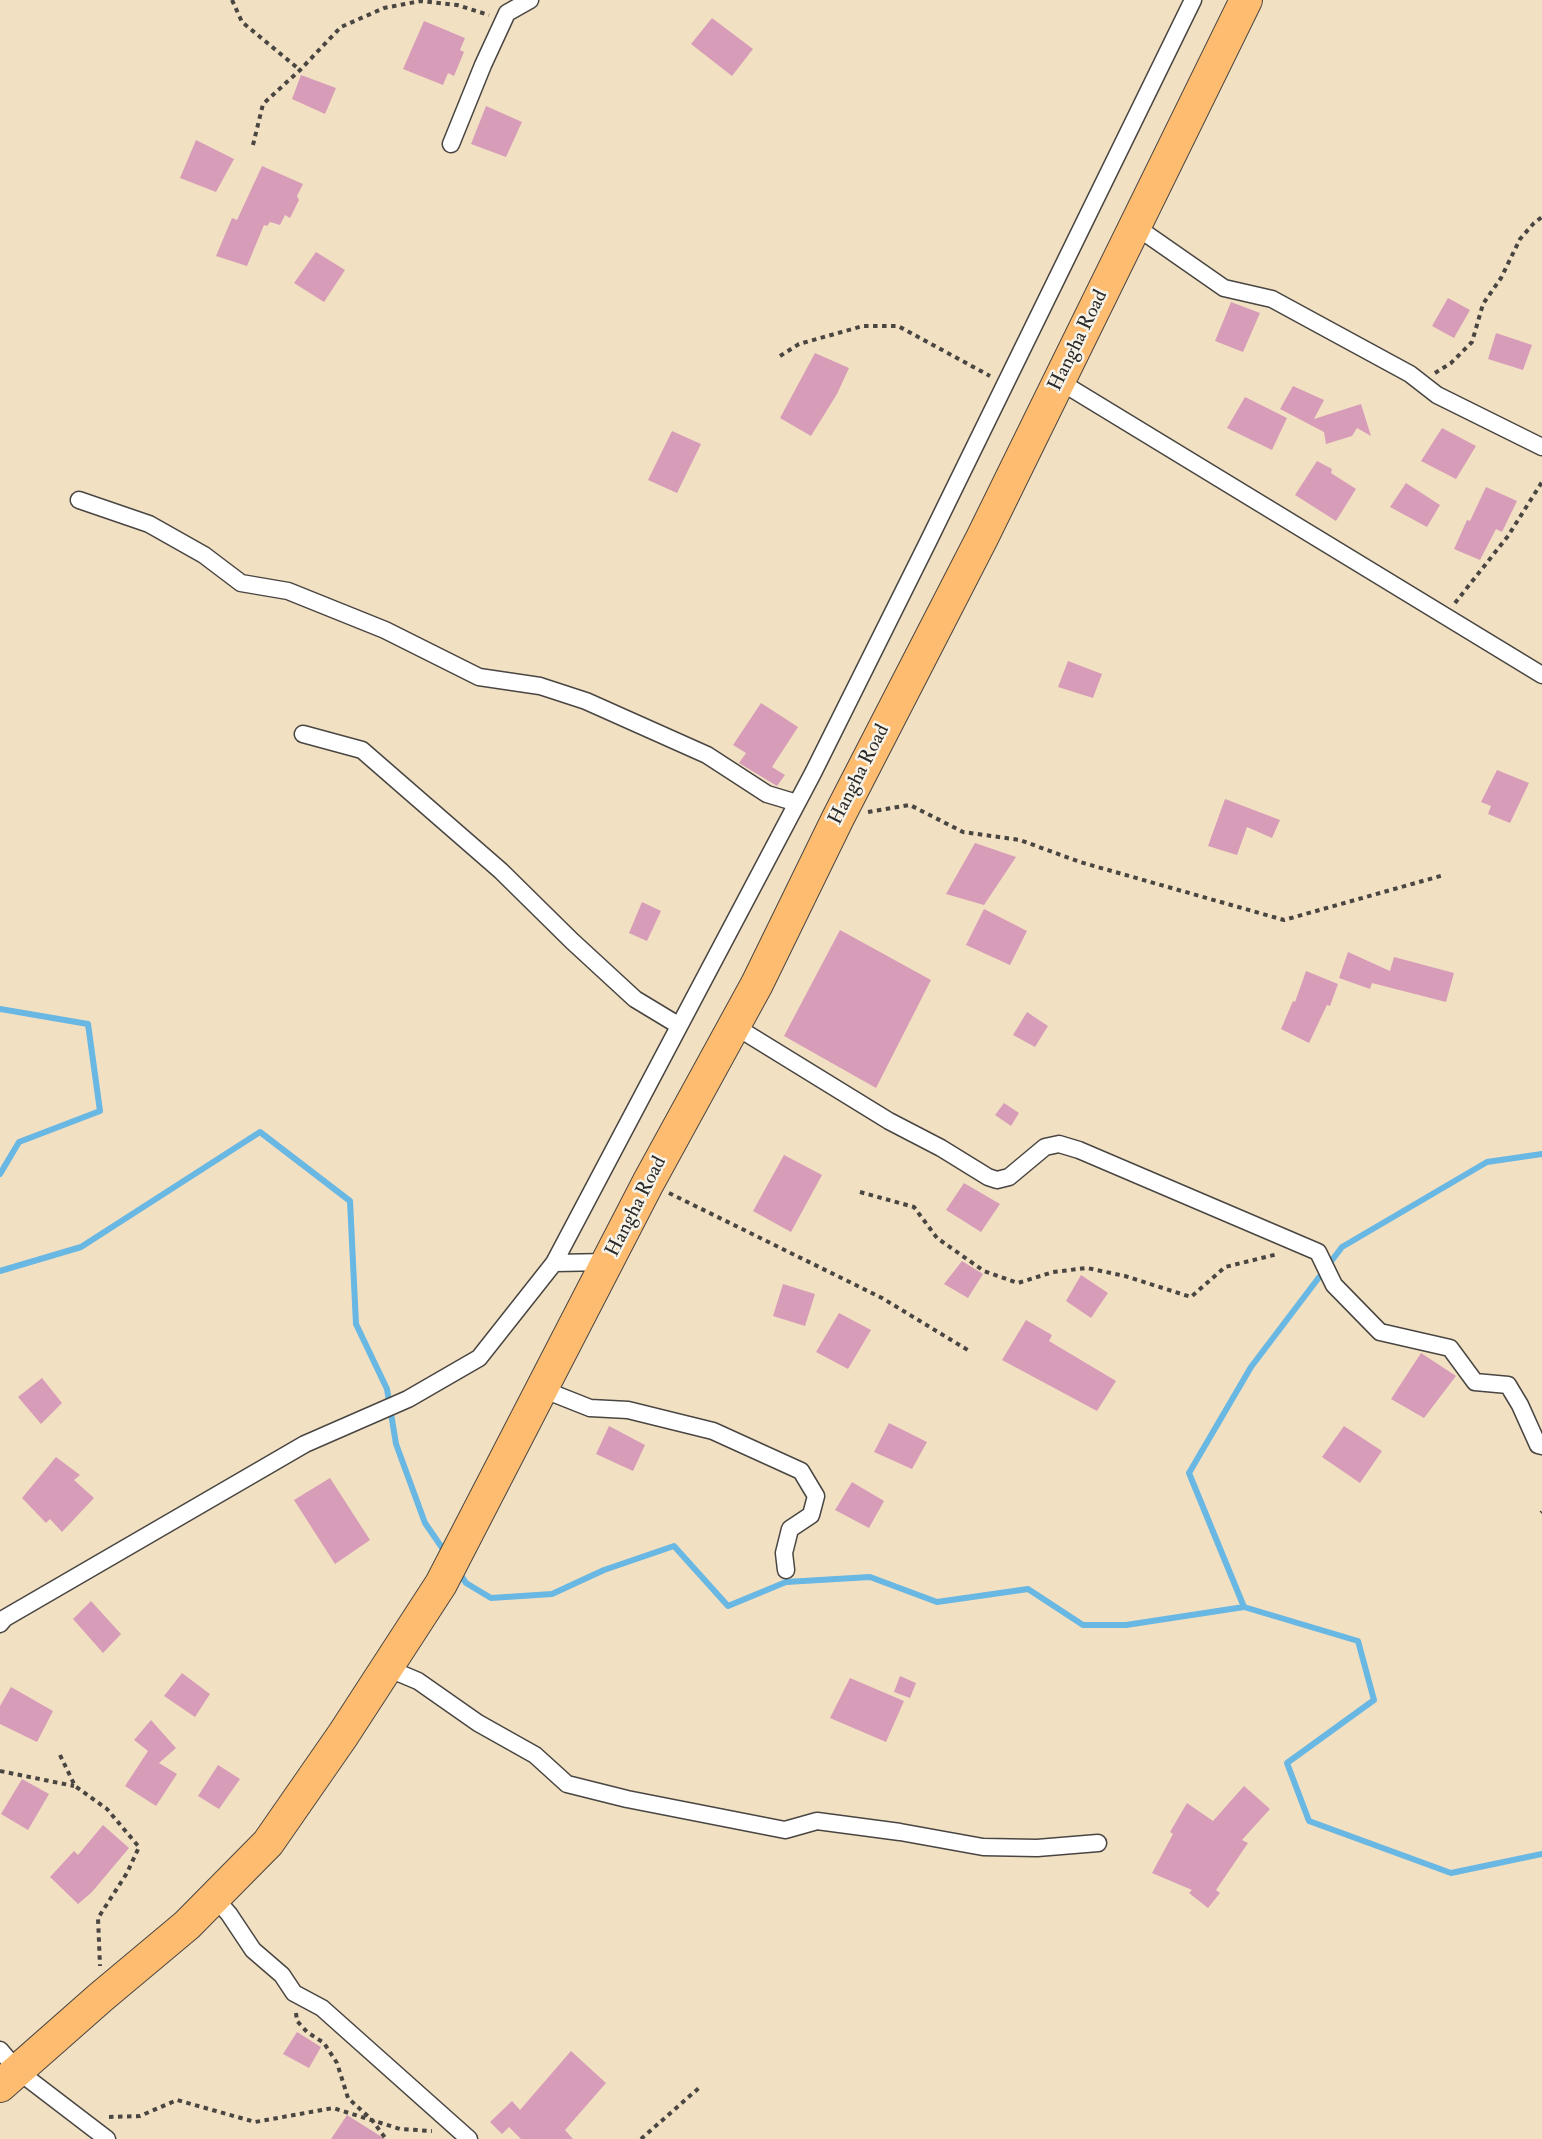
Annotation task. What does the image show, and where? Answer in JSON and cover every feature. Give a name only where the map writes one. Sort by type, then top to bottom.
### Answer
[{"type":"highway","name":"Hangha Road","points":[[6,2069],[101,1997],[187,1925],[268,1844],[441,1584],[648,1183],[757,984],[838,818],[1059,381],[1246,0]]},
{"type":"street","points":[[451,144],[507,13],[530,0]]},
{"type":"street","points":[[0,1624],[5,1618],[305,1444],[408,1399],[479,1358],[554,1263],[796,803],[928,542],[1193,0]]},
{"type":"street","points":[[1135,226],[1224,288],[1272,299],[1410,374],[1437,395],[1542,447]]},
{"type":"street","points":[[1059,381],[1542,675]]},
{"type":"street","points":[[79,500],[149,524],[204,555],[241,583],[288,591],[385,630],[479,677],[540,686],[586,701],[707,755],[767,794],[796,803]]},
{"type":"street","points":[[303,734],[362,750],[501,871],[572,942],[635,999],[678,1025]]},
{"type":"street","points":[[733,1025],[988,1177],[997,1180],[1009,1177],[1045,1147],[1059,1144],[1079,1150],[1318,1252],[1335,1286],[1380,1332],[1450,1348],[1475,1382],[1508,1385],[1538,1445],[1542,1446]]},
{"type":"street","points":[[554,1263],[609,1262]]},
{"type":"street","points":[[542,1389],[590,1408],[628,1410],[713,1431],[801,1471],[816,1496],[811,1515],[790,1529],[784,1553],[786,1570]]},
{"type":"street","points":[[387,1668],[418,1681],[478,1723],[535,1755],[567,1784],[627,1799],[785,1830],[817,1821],[900,1832],[983,1847],[1037,1848],[1098,1843]]},
{"type":"street","points":[[214,1898],[229,1914],[253,1950],[282,1975],[294,1993],[322,2008],[469,2139]]},
{"type":"street","points":[[6,2069],[107,2139]]},
{"type":"path","points":[[232,0],[242,22],[300,70]]},
{"type":"path","points":[[253,146],[263,104],[341,27],[384,8],[421,0],[458,5],[503,22]]},
{"type":"path","points":[[1422,383],[1450,363],[1472,342],[1483,304],[1502,278],[1520,239],[1542,217]]},
{"type":"path","points":[[780,356],[799,344],[863,326],[898,326],[1004,384]]},
{"type":"path","points":[[1445,616],[1508,536],[1542,482]]},
{"type":"path","points":[[838,818],[910,805],[963,832],[1020,840],[1080,862],[1284,920],[1444,875]]},
{"type":"path","points":[[648,1183],[882,1298],[971,1352]]},
{"type":"path","points":[[860,1192],[914,1207],[937,1238],[984,1271],[1018,1283],[1053,1272],[1087,1268],[1125,1276],[1191,1297],[1225,1267],[1288,1251],[1318,1252]]},
{"type":"path","points":[[60,1755],[75,1786]]},
{"type":"path","points":[[0,1771],[75,1786],[107,1809],[139,1846],[127,1873],[98,1918],[101,1997]]},
{"type":"path","points":[[294,1993],[297,2021],[324,2043],[337,2062],[348,2098],[372,2120],[386,2139]]},
{"type":"path","points":[[641,2139],[700,2087]]},
{"type":"path","points":[[81,2119],[140,2116],[177,2100],[255,2122],[333,2108],[400,2129],[436,2131]]},
{"type":"building","points":[[712,18],[753,49],[732,76],[691,44]]},
{"type":"building","points":[[424,21],[465,38],[460,50],[464,52],[454,76],[448,73],[443,85],[403,69]]},
{"type":"building","points":[[301,75],[336,88],[325,114],[292,99]]},
{"type":"building","points":[[486,106],[522,122],[506,157],[471,144]]},
{"type":"building","points":[[196,140],[234,159],[216,192],[180,178]]},
{"type":"building","points":[[262,166],[303,184],[297,196],[299,200],[290,218],[285,215],[280,225],[270,222],[267,226],[264,225],[247,266],[216,256],[232,218],[237,220]]},
{"type":"building","points":[[316,252],[345,270],[324,302],[294,283]]},
{"type":"building","points":[[1448,298],[1470,310],[1454,338],[1432,326]]},
{"type":"building","points":[[1231,302],[1260,313],[1243,352],[1215,341]]},
{"type":"building","points":[[1496,333],[1532,345],[1523,370],[1488,359]]},
{"type":"building","points":[[815,353],[849,368],[837,394],[811,436],[780,418]]},
{"type":"building","points":[[1293,386],[1324,400],[1314,419],[1361,404],[1371,436],[1357,428],[1352,436],[1326,444],[1324,432],[1280,409]]},
{"type":"building","points":[[1245,397],[1287,418],[1272,450],[1227,428]]},
{"type":"building","points":[[1442,428],[1476,446],[1456,479],[1421,461]]},
{"type":"building","points":[[672,431],[701,444],[677,493],[648,480]]},
{"type":"building","points":[[1317,461],[1332,469],[1331,473],[1356,489],[1336,521],[1295,495]]},
{"type":"building","points":[[1406,483],[1440,505],[1427,527],[1390,507]]},
{"type":"building","points":[[1486,487],[1517,501],[1502,532],[1496,529],[1480,560],[1454,549]]},
{"type":"building","points":[[1068,661],[1102,674],[1093,698],[1058,687]]},
{"type":"building","points":[[761,703],[798,727],[772,767],[785,775],[777,786],[739,763],[746,753],[733,745]]},
{"type":"building","points":[[1497,770],[1529,783],[1510,823],[1488,814],[1491,806],[1481,802]]},
{"type":"building","points":[[1225,799],[1280,820],[1272,838],[1247,827],[1237,855],[1208,846]]},
{"type":"building","points":[[975,843],[1016,857],[984,905],[946,894]]},
{"type":"building","points":[[642,902],[661,911],[647,941],[629,933]]},
{"type":"building","points":[[984,909],[1027,931],[1010,965],[966,945]]},
{"type":"building","points":[[840,930],[931,980],[876,1088],[784,1036]]},
{"type":"building","points":[[1348,952],[1390,971],[1394,957],[1454,973],[1446,1002],[1372,983],[1370,989],[1339,978]]},
{"type":"building","points":[[1306,971],[1338,984],[1330,1006],[1327,1005],[1309,1043],[1281,1029],[1293,1001],[1295,1002]]},
{"type":"building","points":[[1027,1012],[1048,1026],[1035,1047],[1013,1035]]},
{"type":"building","points":[[1004,1103],[1019,1113],[1011,1126],[995,1115]]},
{"type":"building","points":[[784,1155],[822,1175],[791,1232],[753,1211]]},
{"type":"building","points":[[964,1183],[1000,1204],[981,1232],[946,1210]]},
{"type":"building","points":[[962,1261],[983,1274],[968,1298],[944,1284]]},
{"type":"building","points":[[1081,1275],[1108,1293],[1091,1318],[1066,1301]]},
{"type":"building","points":[[783,1284],[815,1294],[805,1326],[773,1316]]},
{"type":"building","points":[[839,1313],[871,1330],[848,1369],[816,1352]]},
{"type":"building","points":[[1026,1320],[1052,1335],[1049,1341],[1116,1381],[1097,1411],[1002,1360]]},
{"type":"building","points":[[1421,1353],[1456,1376],[1424,1418],[1391,1399]]},
{"type":"building","points":[[42,1378],[62,1403],[41,1424],[18,1397]]},
{"type":"building","points":[[889,1423],[927,1442],[912,1469],[874,1452]]},
{"type":"building","points":[[609,1426],[645,1445],[633,1471],[596,1454]]},
{"type":"building","points":[[1344,1426],[1382,1451],[1360,1483],[1322,1457]]},
{"type":"building","points":[[56,1457],[80,1475],[74,1480],[94,1498],[62,1532],[50,1519],[46,1523],[22,1498]]},
{"type":"building","points":[[330,1478],[370,1540],[335,1564],[294,1500]]},
{"type":"building","points":[[852,1482],[884,1501],[869,1528],[835,1510]]},
{"type":"building","points":[[91,1601],[121,1634],[103,1653],[73,1619]]},
{"type":"building","points":[[182,1673],[210,1694],[195,1717],[164,1696]]},
{"type":"building","points":[[900,1676],[916,1683],[910,1698],[894,1692]]},
{"type":"building","points":[[850,1678],[904,1701],[886,1742],[830,1718]]},
{"type":"building","points":[[11,1687],[53,1711],[37,1742],[0,1724],[0,1706]]},
{"type":"building","points":[[151,1720],[176,1748],[159,1763],[177,1774],[156,1806],[125,1786],[148,1751],[134,1740]]},
{"type":"building","points":[[218,1765],[240,1779],[219,1809],[198,1796]]},
{"type":"building","points":[[22,1779],[49,1794],[28,1830],[1,1814]]},
{"type":"building","points":[[1244,1786],[1270,1809],[1242,1840],[1248,1843],[1216,1890],[1220,1893],[1208,1908],[1189,1893],[1192,1890],[1152,1873],[1173,1834],[1170,1832],[1187,1803],[1213,1821]]},
{"type":"building","points":[[103,1825],[129,1848],[92,1892],[78,1904],[50,1877],[74,1851],[78,1855]]},
{"type":"building","points":[[297,2032],[321,2047],[309,2068],[283,2054]]},
{"type":"building","points":[[571,2051],[606,2083],[565,2130],[573,2139],[521,2139],[509,2127],[502,2134],[490,2122],[512,2101],[520,2110]]},
{"type":"building","points":[[347,2115],[385,2139],[331,2139]]},
{"type":"waterway","points":[[0,1009],[88,1024],[100,1111],[19,1142],[0,1174]]},
{"type":"waterway","points":[[0,1271],[81,1247],[260,1132],[350,1201],[356,1324],[387,1389],[396,1444],[425,1523],[445,1552]]},
{"type":"waterway","points":[[1244,1607],[1189,1473],[1251,1367],[1342,1247],[1487,1162],[1542,1154]]},
{"type":"waterway","points":[[458,1571],[466,1583],[491,1598],[552,1594],[604,1570],[674,1546],[728,1606],[786,1582],[870,1577],[937,1602],[1028,1589],[1083,1625],[1126,1625],[1244,1607],[1358,1641],[1374,1700],[1287,1763],[1309,1821],[1451,1873],[1542,1854]]}]
